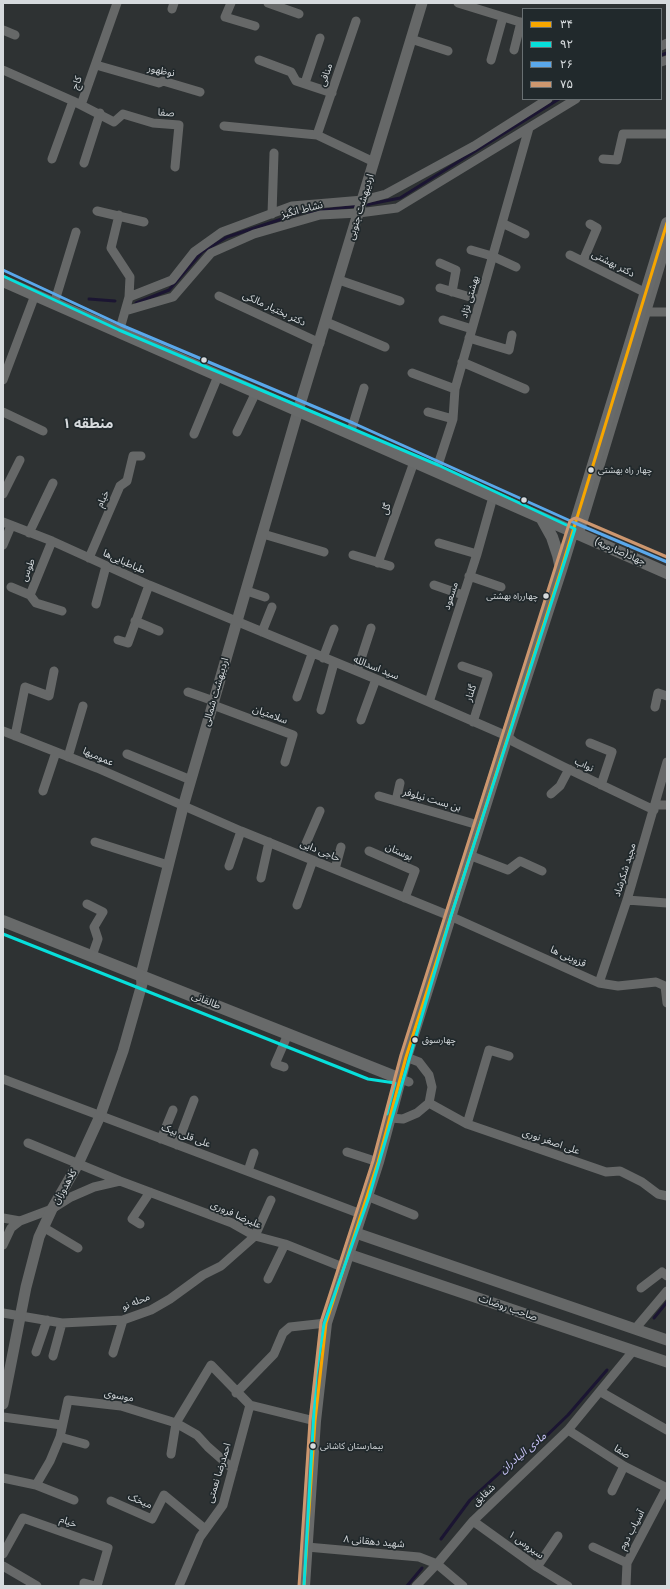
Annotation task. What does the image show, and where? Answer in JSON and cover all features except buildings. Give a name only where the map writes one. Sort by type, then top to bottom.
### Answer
[{"type":"main road","points":[[304,1586],[315,1422],[326,1324],[345,1268],[348,1254],[356,1233],[391,1118],[405,1080],[406,1056],[478,825],[561,570],[577,529],[643,312],[646,293],[667,223]]},
{"type":"main road","name":"جهاد(صارمیه)","points":[[3,281],[493,497],[542,518],[577,529],[667,572]]},
{"type":"main road","points":[[542,518],[552,537],[561,570]]},
{"type":"main road","name":"طالقانی","points":[[3,921],[141,974],[405,1080]]},
{"type":"street","name":"کاج","points":[[52,159],[96,65],[102,42],[117,3]]},
{"type":"street","points":[[231,3],[225,17],[255,26]]},
{"type":"street","points":[[268,3],[299,14]]},
{"type":"street","name":"اردیبهشت جنوبی","points":[[298,411],[422,3]]},
{"type":"street","points":[[458,3],[522,23],[514,50]]},
{"type":"street","points":[[491,60],[503,17]]},
{"type":"street","name":"منافی","points":[[317,135],[356,21]]},
{"type":"street","points":[[3,30],[15,35]]},
{"type":"street","points":[[305,83],[320,38]]},
{"type":"street","points":[[411,39],[448,50]]},
{"type":"street","points":[[259,60],[291,72],[296,81],[332,93]]},
{"type":"street","name":"نوظهور","points":[[96,65],[159,83],[163,81],[200,92]]},
{"type":"street","points":[[3,70],[100,113],[84,163]]},
{"type":"street","name":"نشاط انگیز","points":[[129,297],[172,280],[194,252],[222,232],[292,206],[363,200],[386,194],[474,146],[546,100]]},
{"type":"street","name":"نشاط انگیز","points":[[125,311],[173,297],[211,253],[254,234],[320,215],[359,213],[398,208],[574,100]]},
{"type":"street","name":"صفا","points":[[100,113],[114,122],[123,114],[154,123],[179,125],[175,167]]},
{"type":"street","points":[[224,126],[317,135],[374,162]]},
{"type":"street","name":"بهشتی نژاد","points":[[436,471],[452,419],[455,389],[462,362],[529,128]]},
{"type":"street","points":[[603,159],[618,160],[623,134],[667,134]]},
{"type":"street","points":[[474,146],[481,157]]},
{"type":"street","points":[[272,214],[274,153]]},
{"type":"street","points":[[97,211],[144,222]]},
{"type":"street","points":[[119,215],[111,248],[130,277],[129,297],[119,332]]},
{"type":"street","points":[[502,223],[525,234]]},
{"type":"street","points":[[583,261],[597,228],[590,224]]},
{"type":"street","points":[[54,304],[76,232]]},
{"type":"street","points":[[667,244],[643,312],[667,312]]},
{"type":"street","points":[[472,250],[492,256],[516,267]]},
{"type":"street","name":"دکتر بهشتی","points":[[570,255],[646,293]]},
{"type":"street","points":[[440,263],[456,270],[452,292]]},
{"type":"street","points":[[339,280],[400,301]]},
{"type":"street","points":[[440,288],[480,300]]},
{"type":"street","points":[[3,380],[6,364],[35,295]]},
{"type":"street","name":"دکتر بختیار مالکی","points":[[219,296],[320,342]]},
{"type":"street","points":[[443,320],[470,334],[509,350],[512,335]]},
{"type":"street","points":[[326,322],[384,347]]},
{"type":"street","points":[[462,362],[525,389]]},
{"type":"street","points":[[412,373],[455,389]]},
{"type":"street","points":[[194,434],[218,376]]},
{"type":"street","points":[[350,434],[364,388]]},
{"type":"street","points":[[237,432],[256,392]]},
{"type":"street","name":"اردیبهشت شمالی","points":[[141,974],[183,807],[236,622],[247,591],[298,411]]},
{"type":"street","points":[[3,412],[43,431]]},
{"type":"street","points":[[428,412],[452,419]]},
{"type":"street","name":"خیام","points":[[88,558],[120,486],[126,481],[133,456],[141,456]]},
{"type":"street","points":[[3,494],[20,460]]},
{"type":"street","name":"گل","points":[[378,563],[414,462]]},
{"type":"street","points":[[29,533],[53,483]]},
{"type":"street","name":"مسعود","points":[[429,702],[462,595],[477,554],[493,497]]},
{"type":"street","points":[[3,545],[7,524]]},
{"type":"street","name":"طباطبایی‌ها","points":[[7,524],[52,541],[236,622]]},
{"type":"street","points":[[263,534],[324,552]]},
{"type":"street","name":"طوس","points":[[52,541],[30,595],[36,603],[62,611]]},
{"type":"street","points":[[439,542],[477,554]]},
{"type":"street","points":[[353,555],[390,566]]},
{"type":"street","points":[[96,604],[106,566]]},
{"type":"street","points":[[469,576],[501,587]]},
{"type":"street","points":[[118,640],[128,643],[149,585]]},
{"type":"street","points":[[434,585],[462,595]]},
{"type":"street","points":[[11,587],[30,595]]},
{"type":"street","points":[[247,591],[265,597]]},
{"type":"street","points":[[262,632],[272,607]]},
{"type":"street","points":[[135,621],[159,631]]},
{"type":"street","name":"سید اسدالله","points":[[236,622],[376,679],[507,736]]},
{"type":"street","points":[[356,671],[371,628]]},
{"type":"street","points":[[323,658],[334,629]]},
{"type":"street","points":[[297,697],[312,654]]},
{"type":"street","points":[[321,710],[334,663]]},
{"type":"street","name":"گلنار","points":[[462,666],[488,675],[473,722]]},
{"type":"street","points":[[15,736],[25,687],[48,696],[54,671]]},
{"type":"street","points":[[362,720],[376,679]]},
{"type":"street","points":[[188,692],[213,703]]},
{"type":"street","points":[[655,707],[658,693],[667,696]]},
{"type":"street","name":"سلامتیان","points":[[213,703],[293,735],[285,762]]},
{"type":"street","points":[[68,757],[83,706]]},
{"type":"street","name":"عمومیها","points":[[3,731],[68,757],[183,807]]},
{"type":"street","name":"نواب","points":[[507,736],[514,742],[601,785],[655,807]]},
{"type":"street","points":[[590,743],[612,752],[601,785]]},
{"type":"street","points":[[43,790],[56,752]]},
{"type":"street","points":[[127,754],[191,780]]},
{"type":"street","name":"مجید شکرشاد","points":[[599,983],[627,900],[667,762]]},
{"type":"street","points":[[551,794],[560,786],[569,769]]},
{"type":"street","points":[[396,801],[400,782]]},
{"type":"street","name":"بن بست نیلوفر","points":[[379,796],[478,825]]},
{"type":"street","points":[[655,807],[667,805]]},
{"type":"street","name":"حاجی دایی","points":[[183,807],[450,916]]},
{"type":"street","points":[[301,855],[320,811]]},
{"type":"street","points":[[229,866],[241,831]]},
{"type":"street","points":[[95,842],[168,865]]},
{"type":"street","points":[[261,878],[269,842]]},
{"type":"street","points":[[335,869],[341,847]]},
{"type":"street","name":"بوستان","points":[[369,851],[415,871],[405,898]]},
{"type":"street","points":[[469,855],[508,870],[520,861],[542,871]]},
{"type":"street","points":[[297,905],[313,860]]},
{"type":"street","points":[[627,900],[667,903]]},
{"type":"street","points":[[87,904],[103,912],[94,927],[98,939],[92,956]]},
{"type":"street","name":"قزوینی ها","points":[[450,916],[599,983],[618,986],[656,982],[665,986],[667,1003]]},
{"type":"street","name":"کلاهدوزان","points":[[3,1404],[26,1287],[43,1227],[78,1164],[100,1116],[123,1050],[142,984],[141,974]]},
{"type":"street","points":[[284,1067],[275,1064],[288,1034]]},
{"type":"street","points":[[467,1124],[489,1050],[509,1056]]},
{"type":"street","points":[[391,1118],[403,1119],[417,1113],[429,1103],[432,1087],[429,1075],[419,1062],[406,1056]]},
{"type":"street","name":"علی قلی بیک","points":[[3,1079],[361,1214]]},
{"type":"street","points":[[178,1145],[194,1100]]},
{"type":"street","name":"علی اصغر نوری","points":[[429,1103],[467,1124],[606,1172],[620,1171],[642,1182],[658,1194],[667,1196]]},
{"type":"street","points":[[161,1139],[173,1110]]},
{"type":"street","name":"علیرضا فروری","points":[[28,1143],[120,1181],[232,1223],[256,1236],[285,1244],[345,1268]]},
{"type":"street","points":[[347,1152],[378,1162]]},
{"type":"street","points":[[248,1171],[254,1153]]},
{"type":"street","points":[[3,1245],[11,1228],[20,1221],[52,1209],[82,1192],[120,1181]]},
{"type":"street","points":[[140,1224],[132,1219],[150,1192]]},
{"type":"street","points":[[367,1196],[414,1215]]},
{"type":"street","points":[[256,1236],[271,1200]]},
{"type":"street","points":[[3,1218],[20,1221]]},
{"type":"street","points":[[43,1227],[78,1248]]},
{"type":"street","points":[[356,1233],[667,1340]]},
{"type":"street","name":"محله نو","points":[[3,1313],[62,1323],[123,1320],[151,1310],[170,1299],[203,1275],[221,1266],[256,1236]]},
{"type":"street","points":[[268,1279],[285,1244]]},
{"type":"street","name":"صاحب روضات","points":[[348,1254],[667,1362]]},
{"type":"street","points":[[641,1288],[662,1272],[667,1276]]},
{"type":"street","points":[[635,1329],[667,1291]]},
{"type":"street","points":[[3,1308],[20,1315]]},
{"type":"street","points":[[36,1352],[47,1320]]},
{"type":"street","points":[[113,1353],[123,1320]]},
{"type":"street","points":[[53,1356],[62,1323]]},
{"type":"street","points":[[236,1393],[274,1354],[283,1333],[290,1327],[326,1324]]},
{"type":"street","name":"شقایق","points":[[416,1586],[437,1564],[473,1521],[568,1430],[601,1392],[633,1351]]},
{"type":"street","points":[[170,1454],[176,1423],[211,1365],[236,1393],[250,1405],[315,1422]]},
{"type":"street","points":[[601,1392],[667,1430]]},
{"type":"street","name":"موسوی","points":[[62,1425],[68,1400],[121,1406],[176,1423],[197,1435],[233,1469]]},
{"type":"street","name":"احمدرضا نعمتی","points":[[179,1586],[200,1536],[223,1505],[250,1405]]},
{"type":"street","points":[[3,1417],[62,1425],[60,1436],[50,1461],[36,1485]]},
{"type":"street","name":"صفا","points":[[568,1430],[624,1466],[667,1488]]},
{"type":"street","points":[[60,1436],[85,1444]]},
{"type":"street","points":[[612,1492],[624,1466]]},
{"type":"street","points":[[3,1478],[36,1485],[74,1500]]},
{"type":"street","name":"آسیاب دوم","points":[[626,1586],[627,1563],[667,1488]]},
{"type":"street","name":"میخک","points":[[111,1501],[152,1519],[164,1495],[205,1530]]},
{"type":"street","name":"خیام","points":[[3,1554],[23,1518],[108,1548],[96,1586]]},
{"type":"street","name":"سیروس ۱","points":[[473,1521],[537,1567],[568,1586]]},
{"type":"street","points":[[537,1567],[558,1536]]},
{"type":"street","name":"شهید دهقانی ۸","points":[[307,1547],[418,1557],[437,1564]]},
{"type":"street","points":[[593,1547],[627,1563]]},
{"type":"street","points":[[437,1564],[463,1586]]},
{"type":"street","points":[[3,1566],[37,1586]]},
{"type":"street","points":[[84,1586],[84,1583],[96,1586]]},
{"type":"waterway","points":[[662,55],[667,53]]},
{"type":"waterway","points":[[365,205],[400,198],[557,100]]},
{"type":"waterway","points":[[136,303],[169,290],[202,252],[227,237],[300,213],[357,206]]},
{"type":"waterway","points":[[89,299],[115,301]]},
{"type":"waterway","name":"مادی الیادران","points":[[654,1318],[667,1302]]},
{"type":"waterway","name":"مادی الیادران","points":[[441,1539],[470,1500],[506,1467],[537,1445],[568,1415],[607,1370]]},
{"type":"waterway","name":"مادی الیادران","points":[[407,1586],[422,1568]]},
{"type":"transit line","name":"۳۴","points":[[304,1586],[315,1421],[326,1323],[378,1162],[406,1057],[561,570],[667,223]]},
{"type":"transit line","name":"۲۶","points":[[3,270],[121,325],[353,423],[575,523],[667,562]]},
{"type":"transit line","name":"۹۲","points":[[3,276],[119,330],[438,465],[575,529],[451,916],[369,1197],[324,1324],[316,1375],[304,1586]]},
{"type":"transit line","name":"۷۵","points":[[299,1586],[310,1421],[321,1322],[373,1161],[401,1055],[570,521],[576,518],[667,557]]},
{"type":"transit line","name":"۹۲","points":[[3,934],[368,1079],[395,1083],[387,1114]]},
{"type":"place","name":"چهار راه بهشتی","points":[[591,470]]},
{"type":"place","name":"چهارراه بهشتی","points":[[546,596]]},
{"type":"place","name":"چهارسوق","points":[[415,1040]]},
{"type":"place","name":"بیمارستان کاشانی","points":[[313,1446]]},
{"type":"district","name":"منطقه ۱","points":[[88,424]]}]
